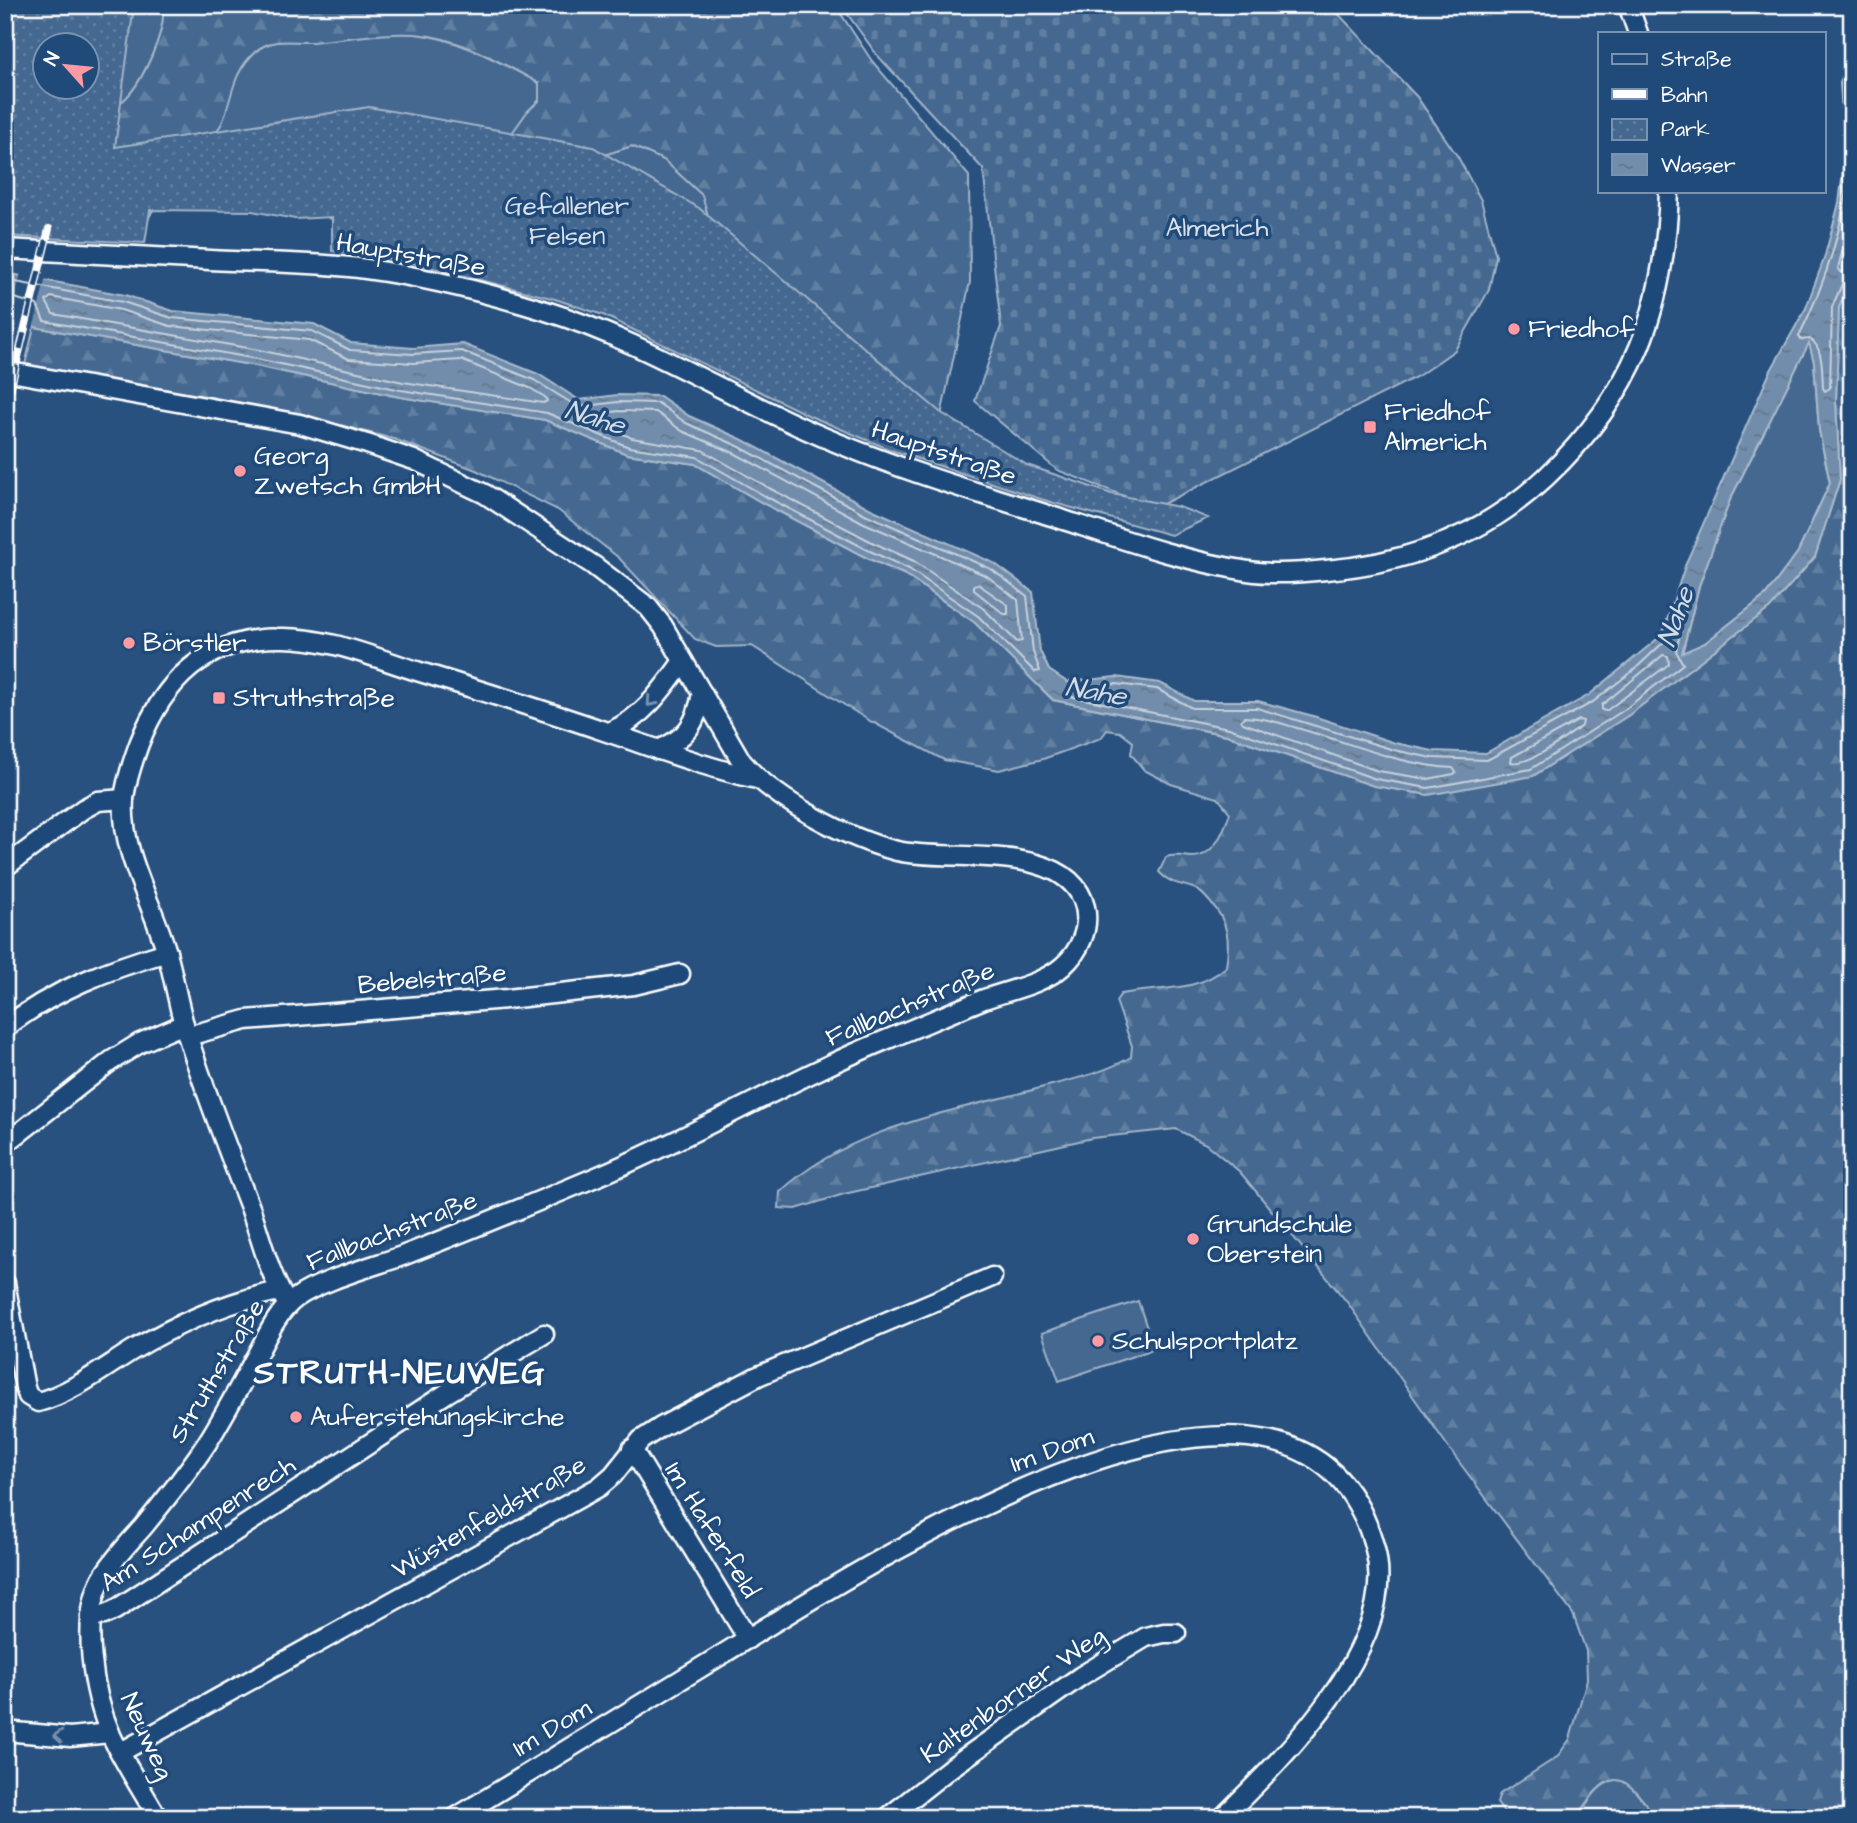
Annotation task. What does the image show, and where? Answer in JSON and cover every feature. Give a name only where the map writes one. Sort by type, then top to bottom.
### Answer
[{"type":"street","points":[[1628,5],[1638,32]]},
{"type":"street","name":"Hauptstraße","points":[[5,249],[332,265],[413,277],[492,296],[588,325],[793,424],[883,462],[1091,529],[1219,566],[1284,574],[1365,566],[1431,549],[1496,516],[1556,468],[1603,414],[1642,345],[1664,257],[1669,192]]},
{"type":"street","points":[[5,371],[300,424],[367,443],[437,470],[485,494],[625,587],[648,607],[663,626],[702,693],[697,718],[691,728],[682,737],[657,750]]},
{"type":"street","name":"Struthstraße","points":[[95,1674],[91,1616],[101,1579],[207,1443],[273,1325],[284,1298],[186,1030],[167,952],[130,848],[125,824],[124,799],[128,777],[144,730],[175,680],[215,651],[237,643],[257,639],[300,639],[343,648],[609,732],[689,761],[757,779]]},
{"type":"street","points":[[609,732],[620,728],[643,711],[683,661]]},
{"type":"street","name":"Fallbachstraße","points":[[284,1298],[430,1245],[603,1174],[866,1048],[1046,977],[1060,969],[1083,940],[1085,908],[1078,891],[1050,868],[1033,862],[1009,859],[944,857],[894,850],[870,842],[772,792],[742,762],[702,693]]},
{"type":"street","points":[[5,867],[98,800],[124,799]]},
{"type":"street","points":[[5,1028],[66,989],[125,964],[167,952]]},
{"type":"street","name":"Bebelstraße","points":[[5,1144],[111,1060],[139,1043],[186,1030],[246,1020],[507,999],[634,985],[680,974]]},
{"type":"street","name":"Wüstenfeldstraße","points":[[121,1752],[599,1487],[613,1475],[641,1440],[661,1427],[758,1376],[992,1277]]},
{"type":"street","points":[[5,1283],[24,1388],[28,1396],[38,1402],[58,1395],[190,1319],[246,1298],[284,1298]]},
{"type":"street","name":"Am Schampenrech","points":[[91,1616],[115,1611],[447,1392],[544,1334]]},
{"type":"street","name":"Im Dom","points":[[455,1818],[748,1639],[923,1535],[964,1514],[1051,1475],[1108,1457],[1206,1436],[1259,1437],[1280,1443],[1321,1464],[1337,1478],[1361,1511],[1370,1532],[1377,1558],[1377,1596],[1366,1634],[1336,1689],[1299,1739],[1222,1818]]},
{"type":"street","name":"Im Haferfeld","points":[[632,1449],[748,1639]]},
{"type":"street","name":"Kaltenborner Weg","points":[[887,1818],[949,1769],[1081,1676],[1146,1637],[1176,1633]]},
{"type":"street","name":"Neuweg","points":[[95,1674],[110,1733],[158,1818]]},
{"type":"street","points":[[5,1731],[70,1737],[110,1733]]},
{"type":"green space","points":[[5,5],[162,5],[162,27],[153,54],[139,80],[123,101],[98,117],[221,124],[234,83],[244,65],[259,49],[272,43],[404,33],[448,41],[480,53],[539,83],[539,100],[527,112],[588,160],[632,146],[664,160],[702,195],[714,236],[339,222],[314,212],[154,208],[139,237],[61,235]]},
{"type":"green space","name":"Gefallener Felsen","points":[[5,5],[134,5],[115,147],[369,107],[593,147],[699,208],[940,412],[1027,465],[1112,494],[1179,507],[1208,518],[1171,535],[1047,501],[891,450],[810,416],[603,315],[555,299],[417,264],[332,251],[332,217],[295,219],[252,211],[150,210],[145,243],[5,236]]},
{"type":"green space","points":[[162,5],[835,5],[872,61],[969,176],[970,282],[932,457],[714,236],[702,195],[664,160],[632,146],[588,160],[500,150],[527,112],[539,101],[539,83],[479,52],[447,40],[415,34],[389,34],[313,42],[276,42],[262,47],[242,67],[222,123],[209,141],[83,213],[98,117],[123,101],[139,80],[153,54],[162,27]]},
{"type":"green space","name":"Almerich","points":[[841,5],[1330,5],[1417,97],[1458,157],[1481,200],[1496,256],[1489,290],[1455,350],[1418,376],[1155,508],[1057,470],[975,401],[1001,326],[983,169],[877,55]]},
{"type":"green space","points":[[1852,280],[1852,1818],[1658,1818],[1630,1786],[1614,1780],[1596,1791],[1581,1811],[1569,1818],[1508,1818],[1497,1803],[1500,1794],[1557,1757],[1570,1739],[1587,1679],[1586,1651],[1573,1614],[1456,1458],[1347,1302],[1240,1172],[1206,1144],[1176,1129],[1092,1138],[844,1194],[796,1209],[779,1208],[780,1192],[807,1170],[869,1137],[937,1114],[1087,1076],[1131,1057],[1132,1046],[1116,1001],[1121,994],[1189,985],[1214,976],[1226,967],[1227,932],[1216,909],[1198,890],[1171,881],[1159,872],[1166,857],[1201,856],[1213,847],[1230,813],[1218,798],[1171,784],[1144,770],[1131,754],[1133,742],[1120,732],[1107,730],[1101,738],[1043,759],[999,770],[944,760],[868,720],[752,646],[716,647],[695,639],[619,558],[558,510],[476,470],[394,439],[319,420],[24,369],[34,327],[256,366],[400,397],[545,420],[627,454],[695,464],[761,502],[905,575],[974,622],[1053,700],[1227,735],[1374,786],[1533,776],[1629,715],[1770,608],[1815,557],[1840,479],[1836,401],[1839,307]]},
{"type":"green space","points":[[1809,342],[1814,362],[1819,430],[1830,483],[1798,552],[1766,595],[1705,643],[1682,654],[1699,586],[1730,500]]},
{"type":"green space","name":"Schulsportplatz","points":[[1138,1301],[1154,1349],[1059,1381],[1042,1333]]},
{"type":"green space","points":[[1620,1779],[1629,1784],[1658,1818],[1599,1818],[1592,1812],[1582,1810],[1602,1786]]},
{"type":"water","name":"Nahe","points":[[1852,5],[1852,280],[1839,307],[1836,401],[1840,479],[1815,557],[1770,608],[1629,715],[1533,776],[1428,795],[1374,786],[1227,735],[1053,700],[974,622],[906,575],[867,558],[695,464],[627,454],[545,420],[400,397],[256,366],[34,327],[34,311],[5,301],[5,273],[125,295],[173,311],[314,324],[351,343],[413,348],[463,344],[538,374],[579,400],[617,395],[660,396],[689,416],[741,439],[871,509],[994,563],[1033,592],[1040,651],[1049,670],[1067,682],[1116,677],[1160,683],[1194,701],[1258,701],[1395,743],[1433,751],[1486,753],[1589,695],[1662,635],[1686,563],[1770,372],[1806,308],[1824,259],[1839,203],[1845,155],[1840,83],[1848,67],[1846,18]],"holes":[[[1809,343],[1814,362],[1819,430],[1830,483],[1798,552],[1766,595],[1705,643],[1682,653],[1699,586],[1730,500]]]},
{"type":"pier","points":[[21,272],[46,277],[33,330],[31,314],[13,307]]},
{"type":"railway","points":[[5,411],[49,229]]},
{"type":"place","name":"Friedhof","points":[[1514,329]]},
{"type":"place","name":"Friedhof Almerich","points":[[1370,427]]},
{"type":"place","name":"Georg Zwetsch GmbH","points":[[240,471]]},
{"type":"place","name":"Börstler","points":[[129,643]]},
{"type":"place","name":"Struthstraße","points":[[219,698]]},
{"type":"place","name":"Grundschule Oberstein","points":[[1193,1239]]},
{"type":"place","name":"Schulsportplatz","points":[[1098,1341]]},
{"type":"place","name":"Auferstehungskirche","points":[[296,1417]]},
{"type":"district","name":"STRUTH-NEUWEG","points":[[400,1373]]}]
